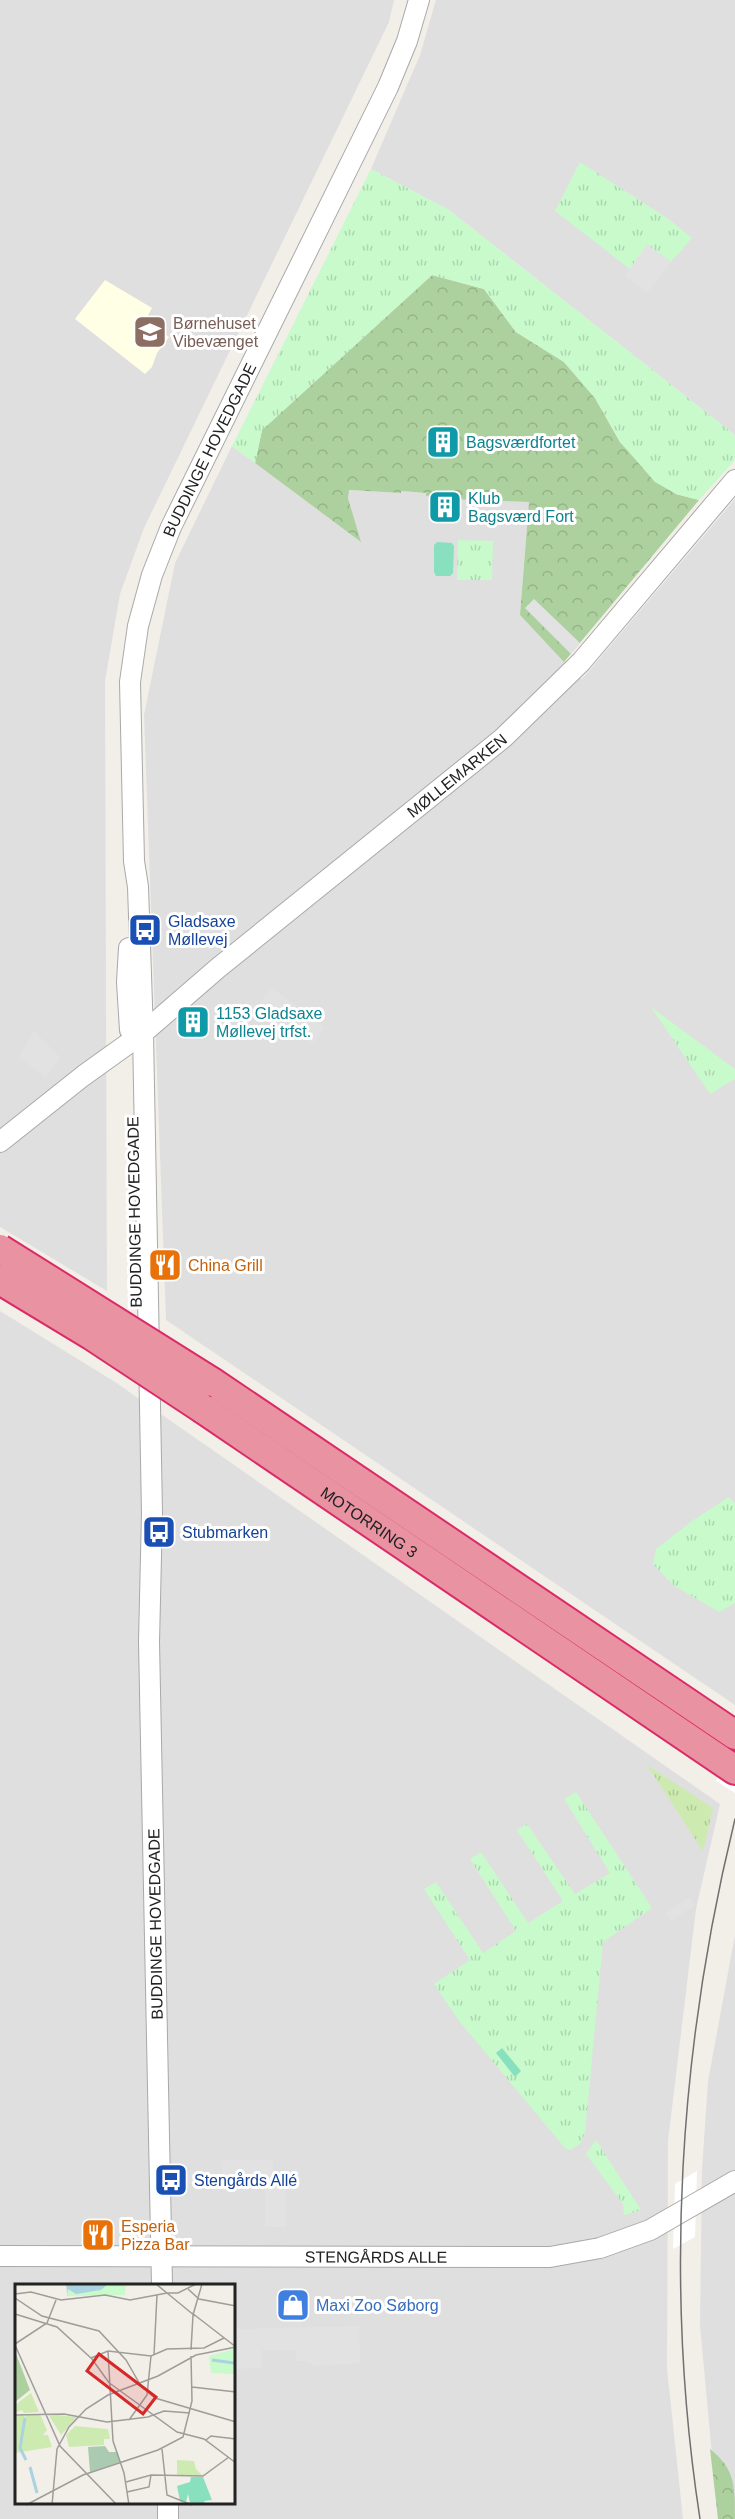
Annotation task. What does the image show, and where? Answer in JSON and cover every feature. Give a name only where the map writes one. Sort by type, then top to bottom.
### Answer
[{"type":"highway","name":"MOTORRING 3","points":[[0,1249],[212,1382],[734,1734]]},
{"type":"highway","name":"MOTORRING 3","points":[[0,1280],[91,1335],[203,1409],[729,1766]]},
{"type":"street","name":"BUDDINGE HOVEDGADE","points":[[162,2284],[149,1642],[151,1562],[137,1037],[127,982],[134,861],[130,682],[138,627],[152,575],[171,527],[388,87],[407,41],[419,0]]},
{"type":"street","name":"MØLLEMARKEN","points":[[137,1037],[218,968],[492,748],[542,702],[581,663],[735,480]]},
{"type":"street","points":[[0,1142],[82,1076],[137,1037]]},
{"type":"street","name":"STENGÅRDS ALLE","points":[[0,2256],[550,2257],[600,2248],[650,2230],[735,2181]]},
{"type":"shaded area","points":[[0,0],[394,0],[389,22],[144,528],[120,594],[105,681],[107,1291],[0,1227]]},
{"type":"shaded area","points":[[436,0],[735,0],[735,435],[449,210],[371,169],[420,55]]},
{"type":"shaded area","points":[[647,244],[671,262],[647,293],[625,276]]},
{"type":"shaded area","points":[[105,280],[152,308],[146,319],[169,337],[157,353],[152,367],[145,374],[75,319]]},
{"type":"shaded area","points":[[232,446],[360,541],[348,498],[348,490],[400,493],[401,491],[426,493],[426,495],[445,494],[446,499],[529,502],[520,615],[582,679],[735,499],[735,1705],[166,1320],[144,715],[175,563]]},
{"type":"shaded area","points":[[534,599],[580,643],[571,654],[525,608]]},
{"type":"shaded area","points":[[272,988],[325,1028],[313,1044],[260,1003]]},
{"type":"shaded area","points":[[34,1031],[60,1057],[46,1077],[19,1058]]},
{"type":"shaded area","points":[[0,1311],[115,1382],[720,1804],[696,1909],[668,2141],[667,2368],[683,2519],[0,2519]]},
{"type":"shaded area","points":[[690,1897],[695,1905],[671,1921],[666,1913]]},
{"type":"shaded area","points":[[735,1935],[735,2519],[718,2519],[700,2326],[702,2169],[708,2081]]},
{"type":"shaded area","points":[[222,2160],[273,2160],[274,2177],[286,2177],[286,2227],[265,2227],[265,2182],[222,2182]]},
{"type":"shaded area","points":[[359,2326],[360,2363],[313,2366],[307,2361],[296,2361],[295,2350],[262,2350],[262,2368],[236,2369],[236,2329]]},
{"type":"green space","points":[[580,162],[667,218],[692,238],[671,262],[647,245],[630,269],[555,211]]},
{"type":"green space","points":[[371,169],[449,210],[735,435],[735,460],[699,500],[676,494],[655,482],[620,442],[595,398],[564,362],[516,332],[484,289],[432,275],[262,430],[255,463],[232,446]]},
{"type":"green space","points":[[432,275],[484,289],[516,332],[564,362],[595,398],[620,442],[676,494],[699,500],[564,662],[520,615],[529,502],[445,499],[445,494],[426,496],[426,493],[401,491],[401,493],[349,490],[348,498],[361,542],[255,463],[262,430]]},
{"type":"green space","points":[[458,540],[493,541],[492,580],[457,580]]},
{"type":"green space","points":[[437,542],[452,543],[454,546],[453,573],[450,576],[436,576],[434,572],[434,545]]},
{"type":"green space","points":[[651,1007],[735,1069],[735,1079],[710,1094]]},
{"type":"green space","points":[[729,1497],[735,1503],[735,1603],[719,1612],[673,1585],[653,1564],[656,1549],[692,1521]]},
{"type":"green space","points":[[647,1765],[713,1808],[703,1851]]},
{"type":"green space","points":[[576,1792],[652,1908],[603,1942],[585,2133],[580,2144],[570,2150],[565,2148],[459,2021],[434,1984],[470,1960],[424,1889],[436,1882],[483,1953],[516,1931],[470,1859],[481,1852],[528,1923],[563,1901],[517,1830],[527,1824],[575,1894],[610,1873],[564,1799]]},
{"type":"green space","points":[[502,2048],[521,2071],[515,2077],[496,2053]]},
{"type":"green space","points":[[596,2140],[641,2210],[624,2215],[623,2204],[586,2154]]},
{"type":"green space","points":[[710,2449],[724,2464],[732,2479],[735,2519],[718,2519]]},
{"type":"pier","points":[[735,1726],[735,1793],[716,1781]]},
{"type":"pier","points":[[697,2171],[695,2237],[673,2249],[675,2184]]},
{"type":"tram line","points":[[700,2519],[689,2431],[682,2344],[680,2256],[683,2167],[690,2080],[701,1992],[716,1905],[735,1819]]},
{"type":"place","name":"Børnehuset Vibevænget","points":[[150,332]]},
{"type":"place","name":"Bagsværdfortet","points":[[443,442]]},
{"type":"place","name":"Klub Bagsværd Fort","points":[[445,507]]},
{"type":"place","name":"Gladsaxe Møllevej","points":[[145,930]]},
{"type":"place","name":"1153 Gladsaxe Møllevej trfst.","points":[[193,1022]]},
{"type":"place","name":"China Grill","points":[[165,1265]]},
{"type":"place","name":"Stubmarken","points":[[159,1532]]},
{"type":"place","name":"Stengårds Allé","points":[[171,2180]]},
{"type":"place","name":"Esperia Pizza Bar","points":[[98,2235]]},
{"type":"place","name":"Maxi Zoo Søborg","points":[[293,2305]]}]
